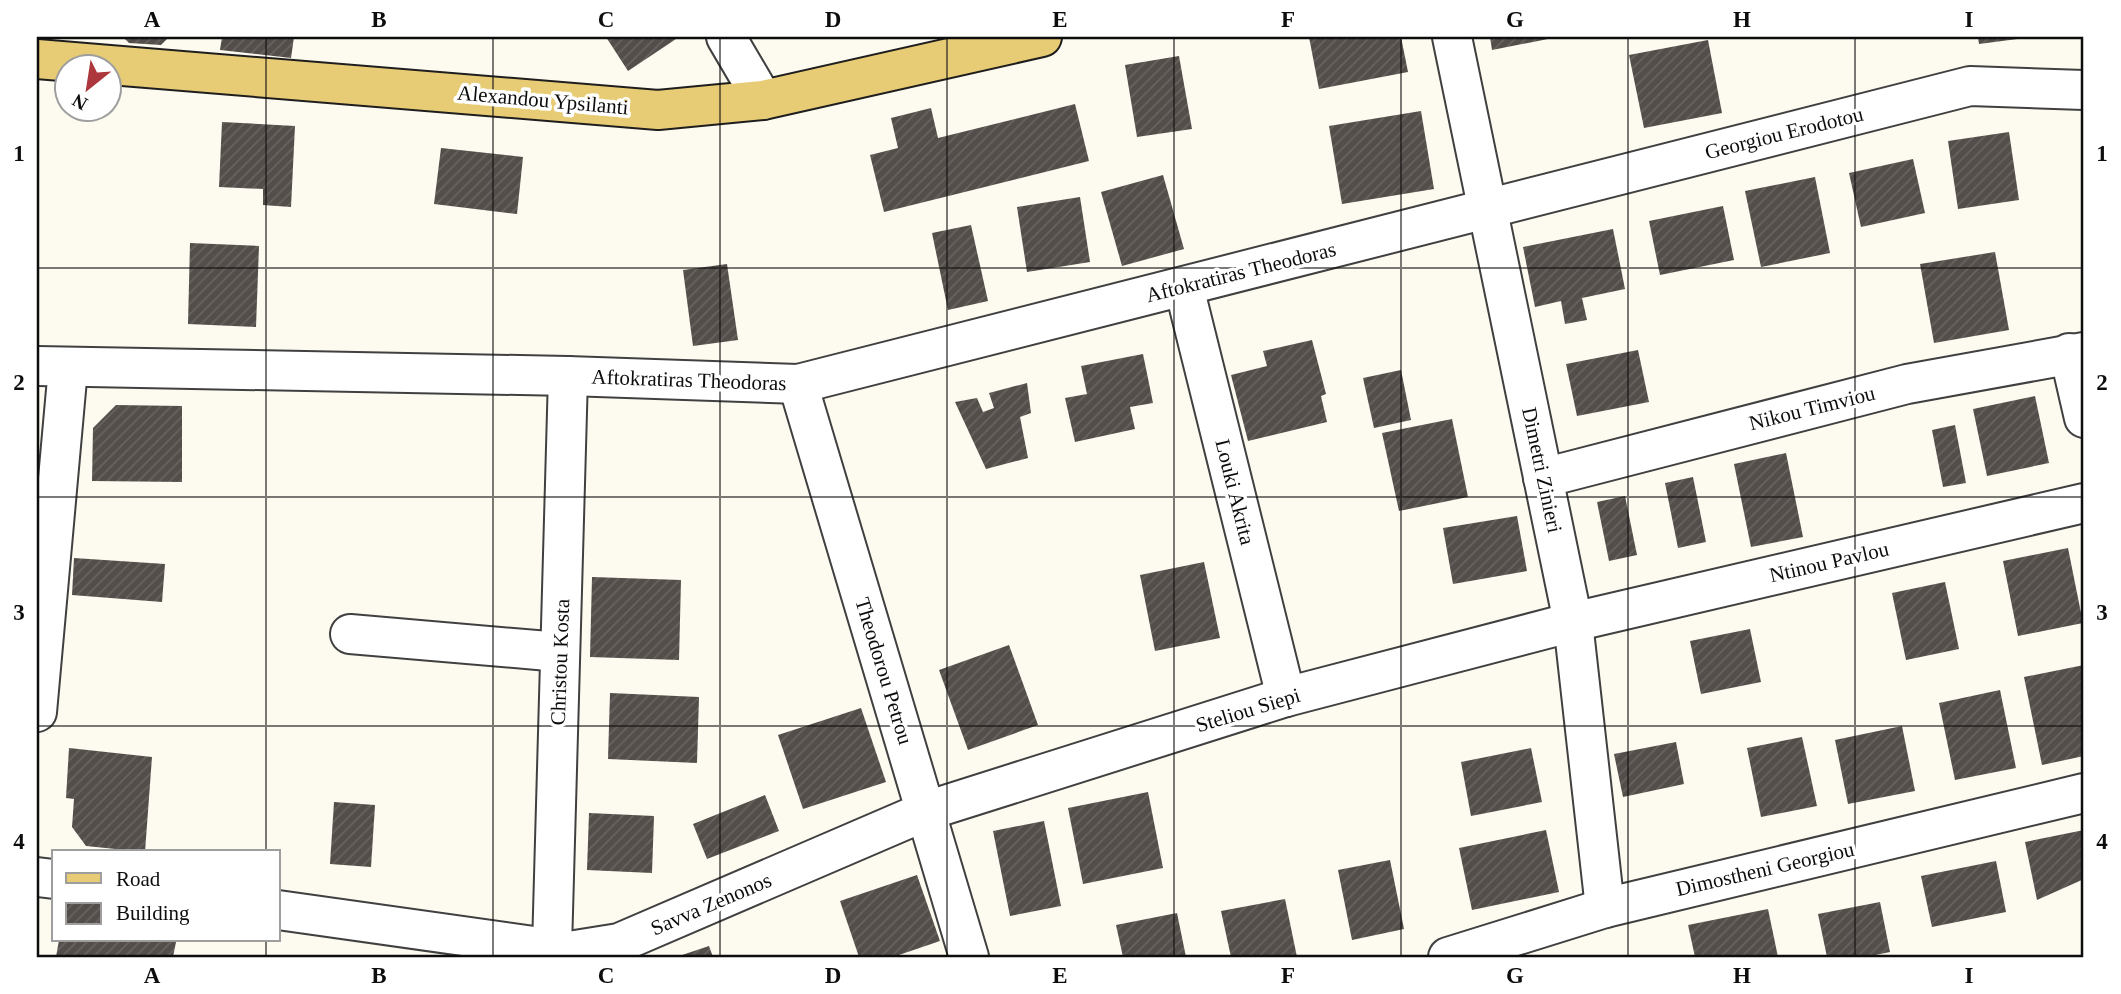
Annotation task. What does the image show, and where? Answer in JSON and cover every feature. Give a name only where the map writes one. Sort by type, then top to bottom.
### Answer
[{"type":"main road","name":"Alexandou Ypsilanti","points":[[37,58],[658,110],[763,100],[1042,37]]},
{"type":"street","points":[[726,37],[763,100]]},
{"type":"street","name":"Dimetri Zinieri","points":[[1452,37],[1573,622],[1605,908]]},
{"type":"street","name":"Georgiou Erodotou","points":[[1487,209],[1970,86],[2084,90]]},
{"type":"street","name":"Aftokratiras Theodoras","points":[[52,367],[568,376],[798,384],[1487,209]]},
{"type":"street","name":"Louki Akrita","points":[[1184,287],[1286,697]]},
{"type":"street","points":[[2077,352],[2084,418]]},
{"type":"street","name":"Nikou Timviou","points":[[1543,478],[1907,384],[2077,352]]},
{"type":"street","points":[[37,712],[52,367]]},
{"type":"street","name":"Christou Kosta","points":[[552,948],[568,376]]},
{"type":"street","name":"Theodorou Petrou","points":[[798,384],[969,957]]},
{"type":"street","name":"Ntinou Pavlou","points":[[1573,622],[2084,503]]},
{"type":"street","name":"Steliou Siepi","points":[[926,811],[1286,697],[1573,622]]},
{"type":"street","points":[[350,634],[560,652]]},
{"type":"street","name":"Dimostheni Georgiou","points":[[1448,957],[1605,908],[2084,793]]},
{"type":"street","name":"Savva Zenonos","points":[[280,910],[569,951],[619,943],[926,811]]},
{"type":"building","points":[[123,37],[169,37],[161,45],[129,43]]},
{"type":"building","points":[[222,37],[294,37],[291,58],[220,50]]},
{"type":"building","points":[[606,37],[679,37],[628,71]]},
{"type":"building","points":[[1309,37],[1401,37],[1408,72],[1319,89]]},
{"type":"building","points":[[1490,37],[1553,37],[1553,38],[1492,50]]},
{"type":"building","points":[[1978,37],[2024,37],[2025,38],[1979,44]]},
{"type":"building","points":[[1708,40],[1722,113],[1644,128],[1629,55]]},
{"type":"building","points":[[1179,56],[1192,129],[1137,137],[1125,65]]},
{"type":"building","points":[[1075,104],[1089,161],[884,212],[870,155],[898,148],[891,118],[931,108],[938,138]]},
{"type":"building","points":[[1421,111],[1434,189],[1342,204],[1329,126]]},
{"type":"building","points":[[222,122],[295,126],[291,207],[263,205],[263,189],[219,187]]},
{"type":"building","points":[[2009,132],[2019,200],[1958,209],[1948,141]]},
{"type":"building","points":[[441,148],[523,157],[517,214],[434,204]]},
{"type":"building","points":[[1913,159],[1925,213],[1861,227],[1849,173]]},
{"type":"building","points":[[1163,175],[1184,249],[1122,266],[1101,192]]},
{"type":"building","points":[[1815,177],[1830,253],[1761,267],[1745,191]]},
{"type":"building","points":[[1080,197],[1090,262],[1027,272],[1017,207]]},
{"type":"building","points":[[1723,206],[1734,260],[1660,275],[1649,221]]},
{"type":"building","points":[[971,225],[988,301],[948,310],[932,233]]},
{"type":"building","points":[[1613,229],[1625,289],[1582,298],[1587,320],[1565,324],[1561,301],[1535,307],[1523,247]]},
{"type":"building","points":[[190,243],[259,246],[256,327],[188,324]]},
{"type":"building","points":[[1995,252],[2009,330],[1934,343],[1920,264]]},
{"type":"building","points":[[727,264],[738,340],[693,346],[683,270]]},
{"type":"building","points":[[1312,340],[1326,394],[1321,396],[1327,422],[1248,441],[1231,375],[1267,366],[1263,351]]},
{"type":"building","points":[[1638,350],[1649,402],[1577,416],[1566,364]]},
{"type":"building","points":[[1143,354],[1153,403],[1130,407],[1135,429],[1075,442],[1065,398],[1087,394],[1081,366]]},
{"type":"building","points":[[1401,370],[1411,420],[1374,428],[1363,378]]},
{"type":"building","points":[[1027,383],[1031,413],[1020,417],[1028,458],[986,469],[955,402],[977,398],[983,412],[994,408],[989,393]]},
{"type":"building","points":[[2035,396],[2049,463],[1987,476],[1973,409]]},
{"type":"building","points":[[116,405],[182,406],[182,482],[92,481],[93,428]]},
{"type":"building","points":[[1452,419],[1468,497],[1399,511],[1382,433]]},
{"type":"building","points":[[1955,425],[1966,483],[1943,487],[1932,430]]},
{"type":"building","points":[[1786,453],[1803,537],[1751,547],[1734,464]]},
{"type":"building","points":[[1693,477],[1706,542],[1678,548],[1665,483]]},
{"type":"building","points":[[1625,496],[1637,555],[1609,561],[1597,502]]},
{"type":"building","points":[[1517,516],[1527,571],[1453,584],[1443,528]]},
{"type":"building","points":[[2068,548],[2083,623],[2018,636],[2003,561]]},
{"type":"building","points":[[74,558],[165,564],[162,602],[72,595]]},
{"type":"building","points":[[1204,562],[1220,638],[1155,651],[1140,575]]},
{"type":"building","points":[[592,577],[681,580],[679,660],[590,657]]},
{"type":"building","points":[[1945,582],[1959,649],[1906,660],[1892,593]]},
{"type":"building","points":[[1750,629],[1761,682],[1701,694],[1690,641]]},
{"type":"building","points":[[1009,645],[1038,725],[968,750],[939,670]]},
{"type":"building","points":[[2084,665],[2084,756],[2042,765],[2024,677]]},
{"type":"building","points":[[2000,690],[2016,768],[1955,780],[1939,703]]},
{"type":"building","points":[[610,693],[699,697],[697,763],[608,759]]},
{"type":"building","points":[[861,708],[886,782],[803,809],[778,735]]},
{"type":"building","points":[[1902,726],[1915,791],[1848,804],[1835,740]]},
{"type":"building","points":[[1802,737],[1817,806],[1761,817],[1747,748]]},
{"type":"building","points":[[1676,742],[1684,784],[1623,797],[1614,754]]},
{"type":"building","points":[[69,748],[152,757],[145,850],[86,846],[72,827],[74,799],[66,798]]},
{"type":"building","points":[[1531,748],[1542,802],[1471,816],[1461,762]]},
{"type":"building","points":[[1148,792],[1163,868],[1083,884],[1068,808]]},
{"type":"building","points":[[765,795],[779,831],[707,859],[693,824]]},
{"type":"building","points":[[334,802],[375,805],[371,867],[330,864]]},
{"type":"building","points":[[589,813],[654,816],[652,873],[587,870]]},
{"type":"building","points":[[1044,821],[1061,906],[1010,916],[993,831]]},
{"type":"building","points":[[1546,830],[1559,892],[1472,910],[1459,848]]},
{"type":"building","points":[[2084,830],[2084,879],[2037,900],[2025,842]]},
{"type":"building","points":[[1390,860],[1404,929],[1352,940],[1338,870]]},
{"type":"building","points":[[1996,861],[2006,912],[1932,927],[1921,876]]},
{"type":"building","points":[[917,875],[940,941],[893,957],[859,957],[840,901]]},
{"type":"building","points":[[1285,899],[1297,957],[1231,957],[1221,911]]},
{"type":"building","points":[[1880,902],[1890,952],[1866,957],[1827,957],[1818,914]]},
{"type":"building","points":[[1768,909],[1778,957],[1695,957],[1688,925]]},
{"type":"building","points":[[1177,913],[1186,957],[1123,957],[1116,925]]},
{"type":"building","points":[[59,942],[176,942],[173,957],[56,957]]},
{"type":"building","points":[[709,946],[713,957],[676,957]]}]
